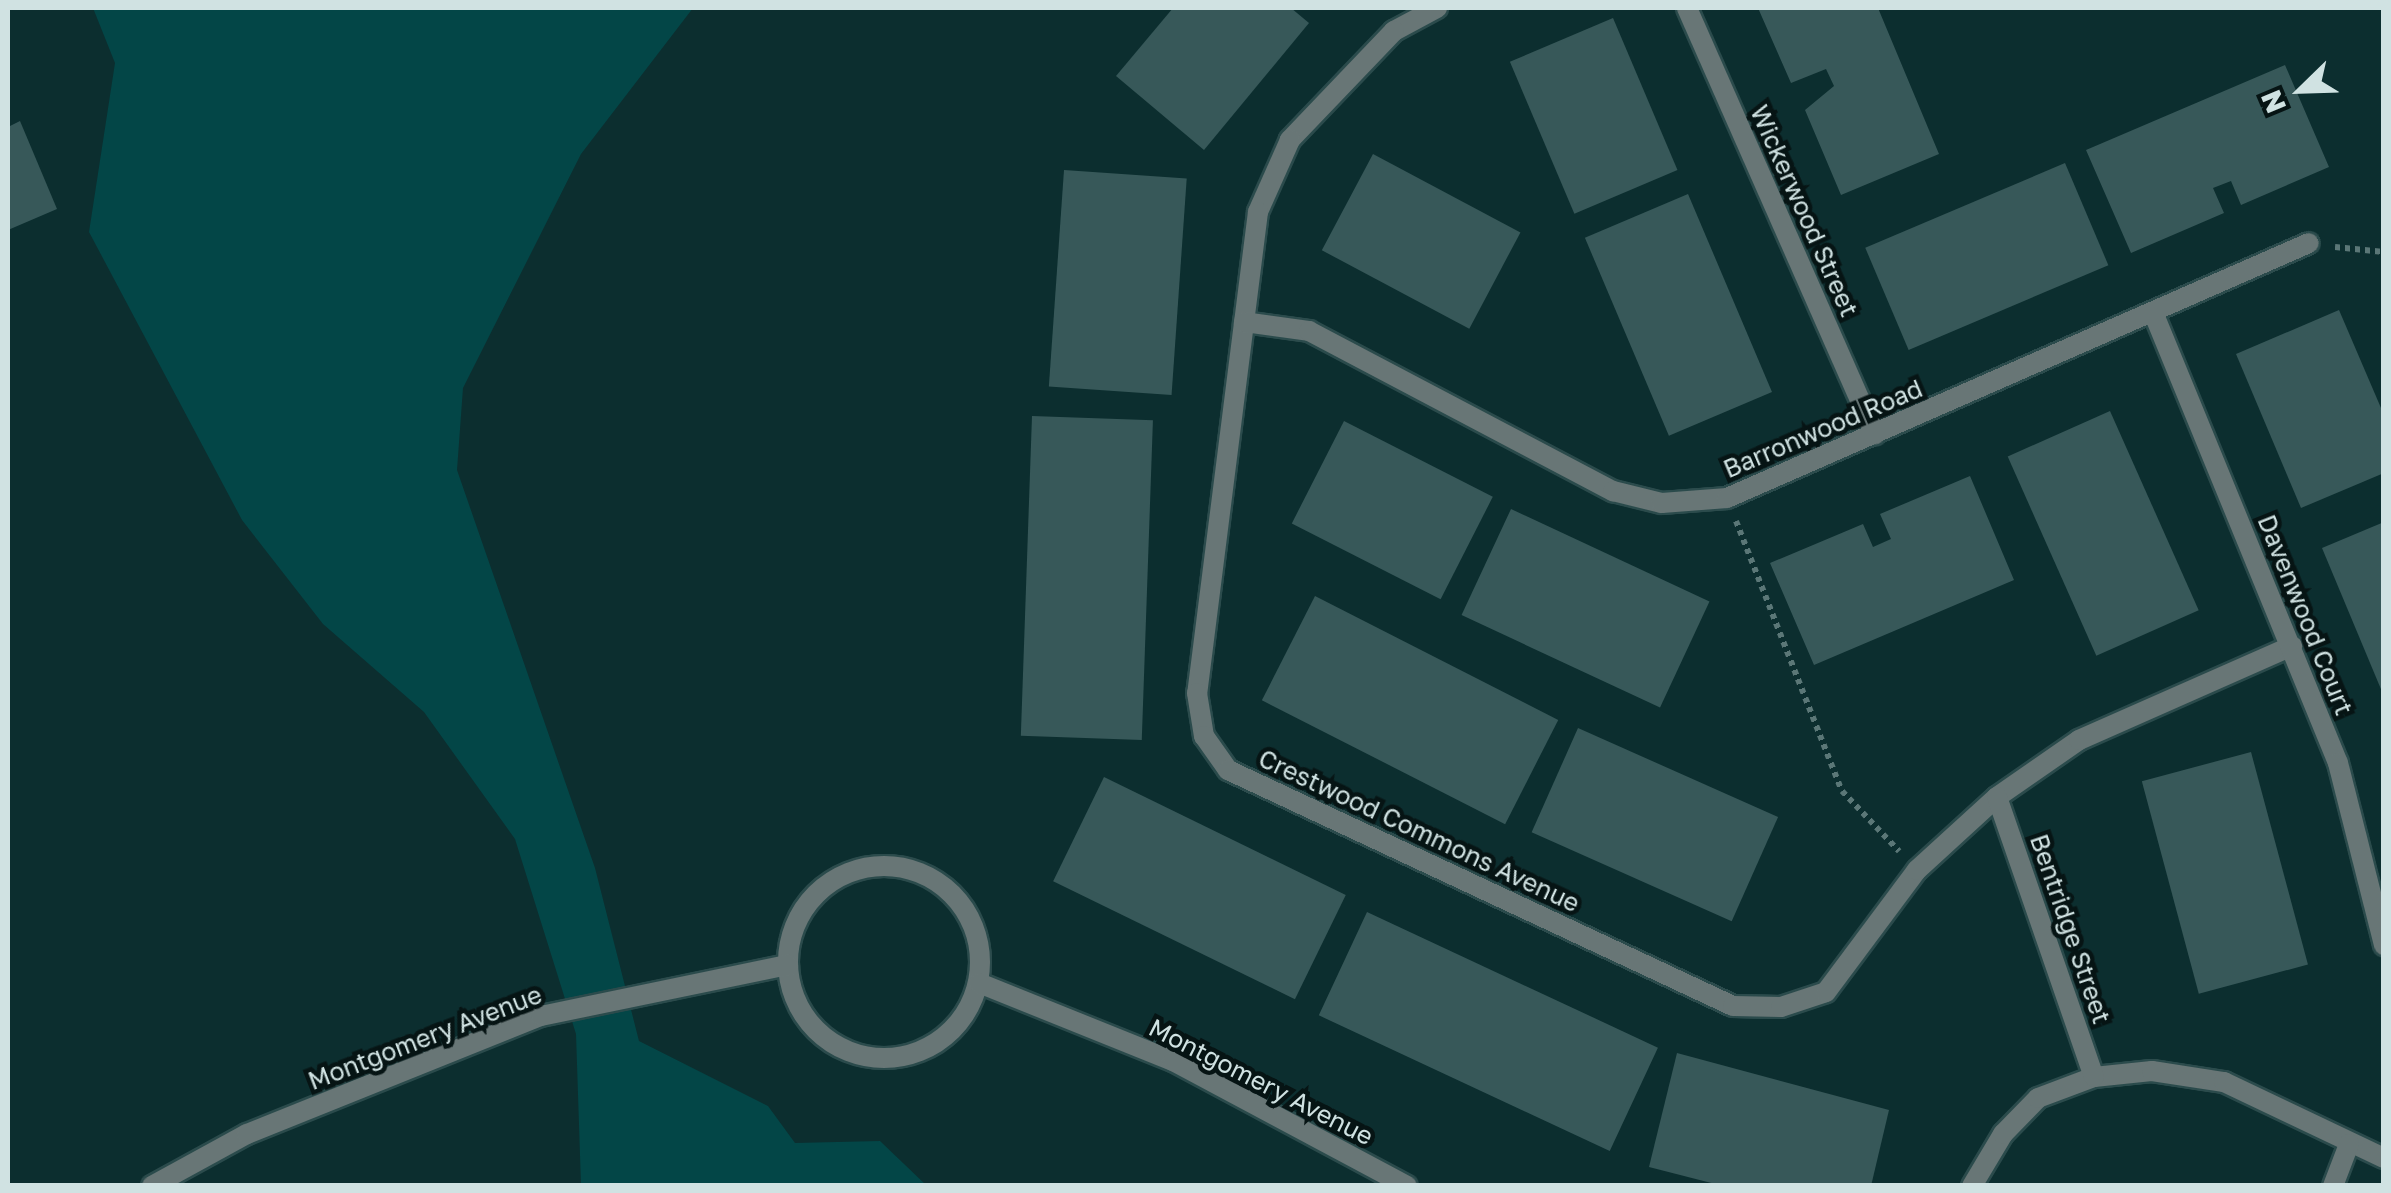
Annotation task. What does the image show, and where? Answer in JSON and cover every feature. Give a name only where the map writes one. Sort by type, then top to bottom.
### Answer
[{"type":"street","name":"Crestwood Commons Avenue","points":[[1438,8],[1394,31],[1290,140],[1258,212],[1196,692],[1204,736],[1228,770],[1734,1006],[1781,1008],[1826,992],[1917,870],[1997,797],[2079,740],[2292,646]]},
{"type":"street","name":"Wickerwood Street","points":[[1687,8],[1874,434]]},
{"type":"street","name":"Barronwood Road","points":[[1244,322],[1309,332],[1613,491],[1662,503],[1727,498],[2309,244]]},
{"type":"street","name":"Davenwood Court","points":[[2153,312],[2338,763],[2384,945]]},
{"type":"street","name":"Bentridge Street","points":[[1997,797],[2094,1077]]},
{"type":"street","points":[[900,867],[949,890],[970,917],[979,983],[952,1032],[924,1051],[875,1058],[839,1048],[812,1027],[788,966],[793,930],[810,900],[835,878],[900,867]]},
{"type":"street","name":"Montgomery Avenue","points":[[152,1186],[248,1134],[541,1016],[788,966]]},
{"type":"street","name":"Montgomery Avenue","points":[[979,983],[1173,1060],[1407,1186]]},
{"type":"street","points":[[1972,1186],[2003,1134],[2038,1098],[2094,1077],[2152,1071],[2224,1082],[2384,1158]]},
{"type":"street","points":[[2333,1186],[2349,1144]]},
{"type":"path","points":[[2309,244],[2384,252]]},
{"type":"path","points":[[1727,498],[1842,791],[1917,870]]},
{"type":"shaded area","points":[[93,8],[693,8],[581,154],[463,388],[457,470],[595,868],[639,1041],[768,1106],[795,1143],[880,1141],[926,1185],[581,1185],[576,1034],[515,839],[424,712],[323,624],[242,520],[89,232],[115,63]]},
{"type":"building","points":[[1173,8],[1291,8],[1309,23],[1204,150],[1116,76]]},
{"type":"building","points":[[1758,8],[1878,8],[1939,154],[1841,195],[1805,110],[1834,86],[1826,69],[1791,83]]},
{"type":"building","points":[[1613,18],[1677,170],[1574,214],[1510,62]]},
{"type":"building","points":[[2285,65],[2329,167],[2241,205],[2231,181],[2213,188],[2224,213],[2131,253],[2086,150]]},
{"type":"building","points":[[20,121],[57,209],[8,230],[8,127]]},
{"type":"building","points":[[1373,154],[1520,232],[1469,329],[1322,250]]},
{"type":"building","points":[[2065,163],[2108,265],[1909,350],[1865,248]]},
{"type":"building","points":[[1064,170],[1187,179],[1172,395],[1049,386]]},
{"type":"building","points":[[1688,194],[1772,392],[1669,436],[1585,238]]},
{"type":"building","points":[[2339,310],[2384,415],[2384,473],[2301,508],[2236,354]]},
{"type":"building","points":[[2110,411],[2199,610],[2096,656],[2008,457]]},
{"type":"building","points":[[1032,416],[1153,420],[1142,740],[1021,736]]},
{"type":"building","points":[[1344,421],[1493,497],[1441,599],[1292,523]]},
{"type":"building","points":[[1970,476],[2014,580],[1814,665],[1770,563],[1863,524],[1873,547],[1891,539],[1880,514]]},
{"type":"building","points":[[1511,509],[1709,602],[1660,708],[1462,615]]},
{"type":"building","points":[[2384,522],[2384,694],[2383,694],[2322,548]]},
{"type":"building","points":[[1315,596],[1558,720],[1505,824],[1262,700]]},
{"type":"building","points":[[1578,728],[1778,817],[1732,921],[1532,832]]},
{"type":"building","points":[[2251,752],[2308,965],[2199,994],[2142,781]]},
{"type":"building","points":[[1104,777],[1346,895],[1295,999],[1053,881]]},
{"type":"building","points":[[1367,912],[1658,1048],[1610,1151],[1319,1015]]},
{"type":"building","points":[[1677,1053],[1889,1110],[1871,1186],[1723,1186],[1649,1167]]}]
